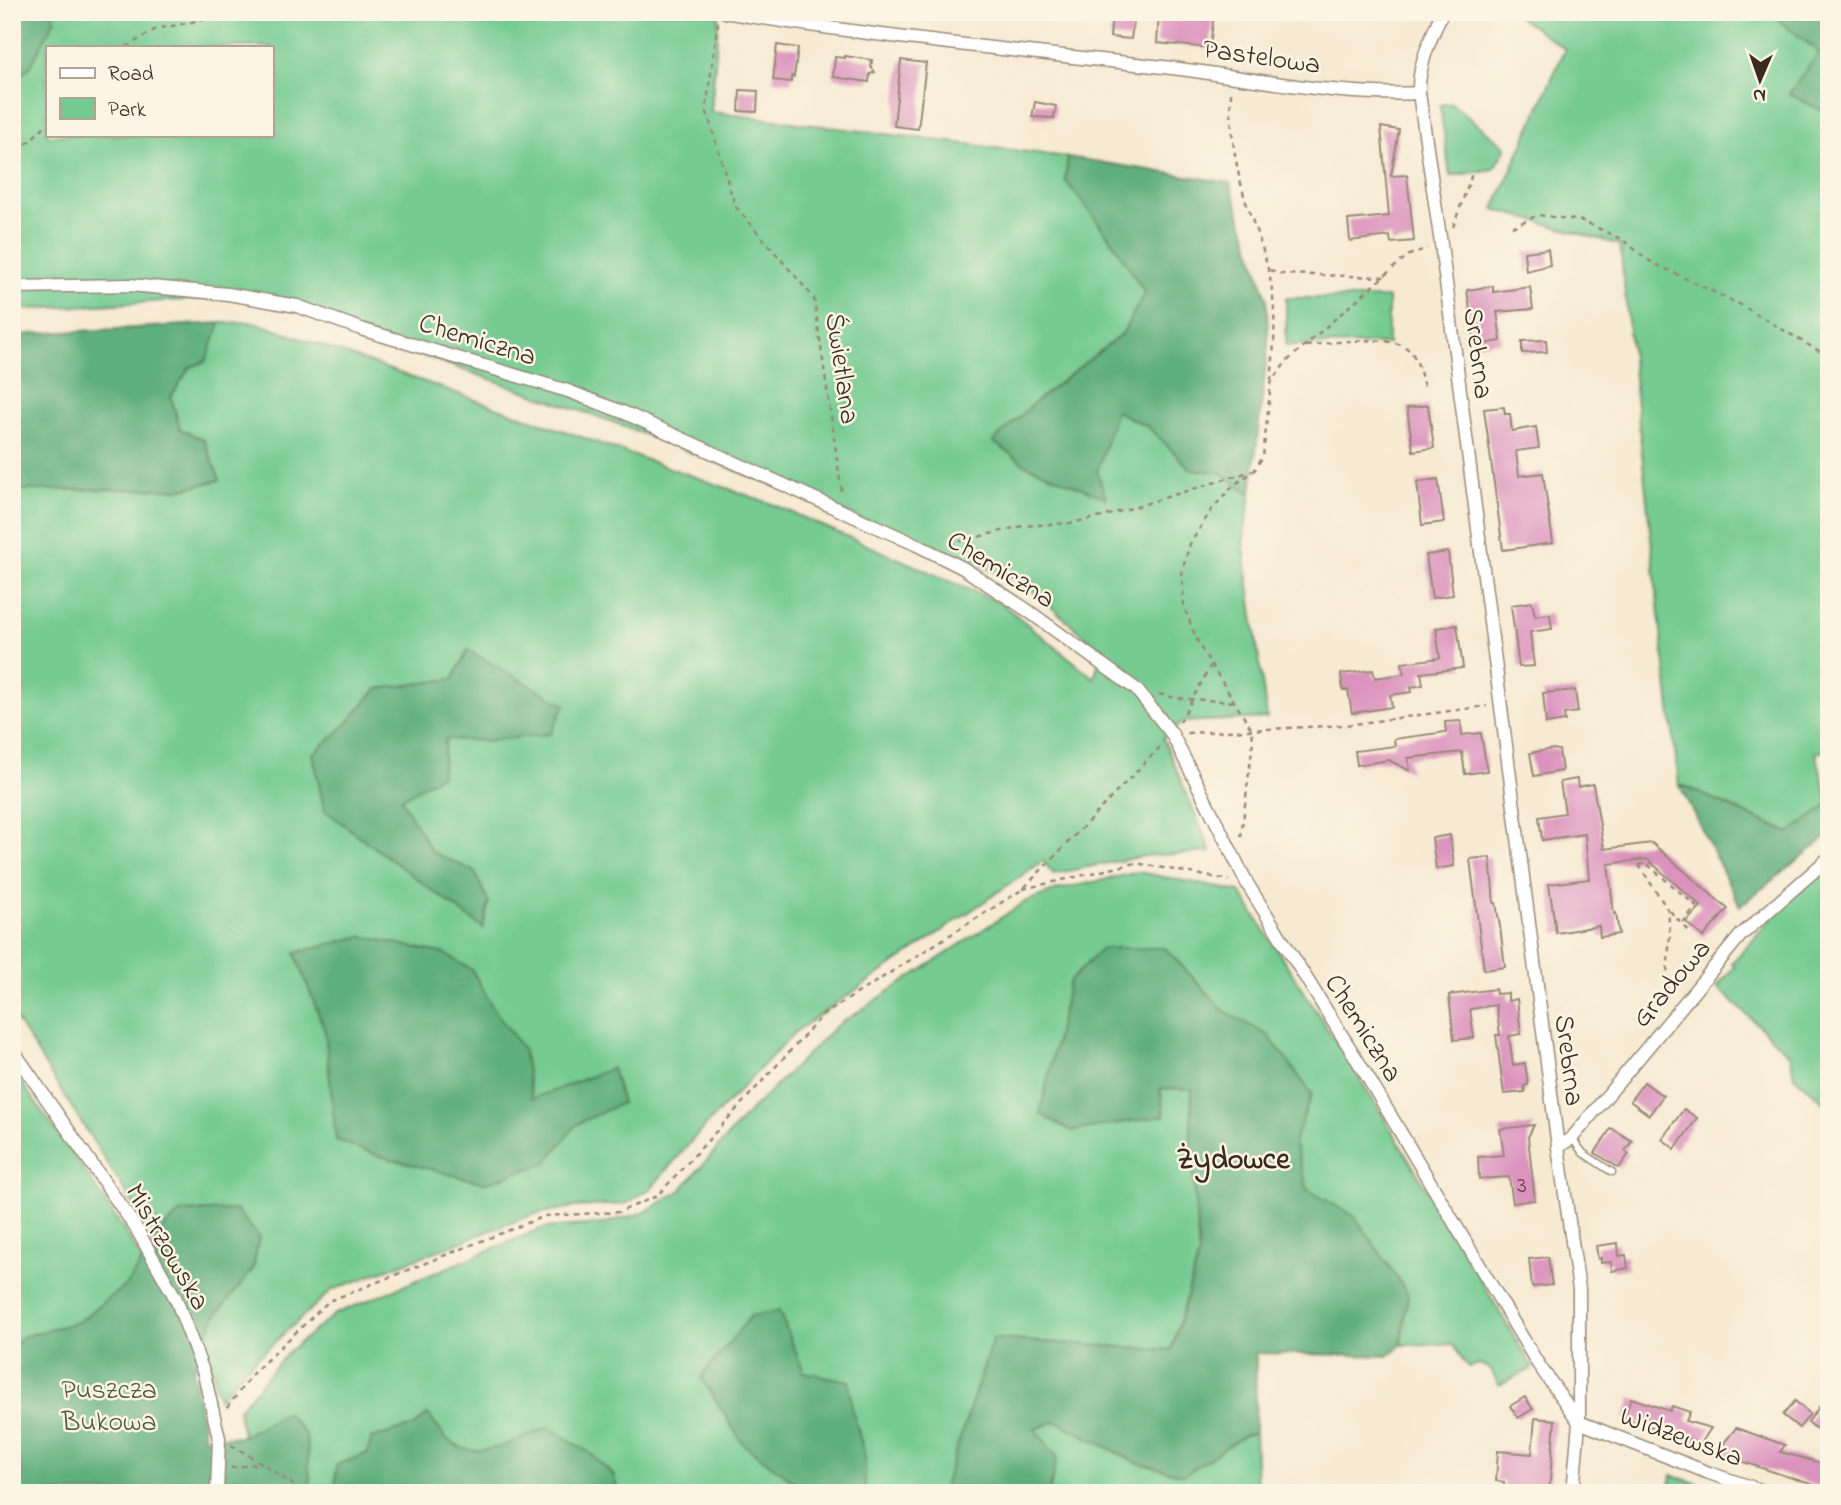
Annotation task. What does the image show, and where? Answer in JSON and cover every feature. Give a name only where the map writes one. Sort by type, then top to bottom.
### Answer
[{"type":"street","name":"Pastelowa","points":[[725,12],[888,36],[1231,75],[1351,92],[1419,93]]},
{"type":"street","name":"Srebrna","points":[[1442,12],[1421,64],[1419,93],[1579,1289],[1578,1422],[1573,1493]]},
{"type":"street","name":"Chemiczna","points":[[12,287],[130,285],[219,293],[297,306],[364,330],[603,404],[927,550],[986,582],[1136,689],[1172,734],[1248,885],[1364,1071],[1538,1364],[1578,1422]]},
{"type":"street","name":"Gradowa","points":[[1558,1147],[1572,1138],[1741,935],[1829,858]]},
{"type":"street","name":"Mistrzowska","points":[[12,1049],[136,1228],[176,1299],[205,1374],[219,1437],[217,1493]]},
{"type":"street","name":"Widzewska","points":[[1578,1422],[1769,1493]]},
{"type":"lane","points":[[1572,1138],[1583,1153],[1612,1172]]},
{"type":"path","points":[[128,46],[156,29],[243,12]]},
{"type":"path","name":"Świetlana","points":[[719,12],[706,109],[735,206],[814,298],[845,512]]},
{"type":"path","points":[[1231,75],[1230,119],[1235,163],[1268,269],[1276,334],[1262,456],[1254,471],[1234,485],[1212,509],[1190,544],[1182,571],[1184,607],[1199,645],[1252,730],[1253,741],[1241,837]]},
{"type":"path","points":[[12,158],[46,125]]},
{"type":"path","points":[[1452,230],[1471,172]]},
{"type":"path","points":[[1512,226],[1538,215],[1546,215],[1583,221],[1606,230],[1634,247],[1651,262],[1741,305],[1829,357]]},
{"type":"path","points":[[1271,383],[1286,362],[1407,256],[1441,244]]},
{"type":"path","points":[[1268,269],[1281,274],[1385,277]]},
{"type":"path","points":[[1303,347],[1361,341],[1383,341],[1404,346],[1415,359],[1425,390]]},
{"type":"path","points":[[945,545],[1022,526],[1070,523],[1102,517],[1254,471]]},
{"type":"path","points":[[225,1410],[253,1373],[329,1301],[545,1216],[619,1212],[657,1196],[822,1016],[1023,889],[1172,734],[1195,698],[1211,665]]},
{"type":"path","points":[[1136,689],[1175,698],[1236,702]]},
{"type":"path","points":[[1172,734],[1346,725],[1500,705]]},
{"type":"path","points":[[1023,889],[1136,863],[1248,885]]},
{"type":"path","points":[[1682,924],[1696,906],[1646,863],[1639,864],[1668,910],[1682,924],[1691,933]]},
{"type":"path","points":[[1668,910],[1670,934],[1664,1016],[1669,1021]]},
{"type":"path","points":[[219,1437],[262,1462],[305,1493]]},
{"type":"path","points":[[218,1476],[233,1467],[262,1462]]},
{"type":"green space","points":[[12,12],[719,12],[711,112],[1068,157],[1065,180],[1113,242],[1145,293],[1122,334],[1034,403],[1106,498],[1097,472],[1115,410],[1147,426],[1191,469],[1222,473],[1251,494],[1243,542],[1267,718],[1183,722],[1163,738],[1211,852],[1144,856],[1053,874],[1043,861],[795,1032],[693,1139],[651,1188],[626,1204],[575,1207],[535,1214],[332,1290],[246,1368],[219,1399],[205,1342],[214,1318],[253,1269],[259,1237],[236,1210],[181,1212],[156,1240],[12,1013],[12,490],[182,489],[219,480],[204,440],[180,429],[171,397],[189,368],[206,360],[220,323],[254,322],[772,504],[1001,603],[1094,678],[1102,651],[1024,583],[610,421],[252,296],[12,310]]},
{"type":"green space","points":[[12,12],[52,12],[55,19],[30,67],[12,82]]},
{"type":"green space","points":[[1512,12],[1768,12],[1820,52],[1789,94],[1829,114],[1829,750],[1816,753],[1829,804],[1790,833],[1679,784],[1620,245],[1494,209],[1565,49]]},
{"type":"green space","points":[[1768,12],[1829,12],[1829,114],[1789,94],[1819,52]]},
{"type":"green space","points":[[1451,103],[1506,147],[1494,169],[1450,176],[1440,105]]},
{"type":"green space","points":[[1068,157],[1230,183],[1267,299],[1268,345],[1251,494],[1222,473],[1191,469],[1147,426],[1116,411],[1097,472],[1106,498],[1026,465],[993,442],[1034,403],[1122,334],[1145,293],[1113,242],[1065,180]]},
{"type":"green space","points":[[1286,298],[1388,298],[1388,344],[1286,345]]},
{"type":"green space","points":[[220,323],[206,361],[189,368],[171,397],[180,429],[204,440],[220,480],[182,489],[12,490],[12,335]]},
{"type":"green space","points":[[468,650],[565,705],[550,734],[486,741],[446,739],[441,775],[401,799],[432,852],[474,871],[489,902],[483,928],[324,810],[313,754],[347,723],[377,689],[453,679]]},
{"type":"green space","points":[[1679,784],[1789,833],[1829,804],[1829,835],[1740,906]]},
{"type":"green space","points":[[1829,866],[1829,1106],[1794,1076],[1790,1055],[1717,987],[1735,966],[1732,963],[1787,901]]},
{"type":"green space","points":[[1139,872],[1240,892],[1382,1114],[1533,1368],[1499,1385],[1490,1369],[1480,1364],[1468,1367],[1452,1344],[1401,1345],[1408,1294],[1355,1217],[1308,1190],[1294,1142],[1312,1094],[1269,1037],[1223,1010],[1165,948],[1102,948],[1069,982],[1164,1115],[1160,1088],[1192,1089],[1191,1143],[1199,1254],[1171,1350],[993,1339],[942,1493],[311,1493],[306,1436],[286,1413],[243,1436],[238,1410],[289,1351],[335,1314],[543,1228],[602,1224],[645,1212],[681,1190],[747,1114],[835,1027],[1025,902],[1057,890]]},
{"type":"green space","points":[[362,936],[445,954],[472,970],[493,1008],[523,1049],[532,1099],[612,1068],[622,1103],[577,1124],[545,1164],[484,1183],[379,1156],[336,1140],[325,1031],[295,953]]},
{"type":"green space","points":[[1102,948],[1165,948],[1223,1010],[1269,1036],[1312,1094],[1294,1142],[1308,1190],[1355,1217],[1408,1294],[1401,1345],[1388,1356],[1256,1353],[1255,1433],[1245,1435],[1184,1475],[1138,1463],[1056,1421],[1035,1429],[1057,1457],[1049,1493],[942,1493],[993,1339],[1172,1350],[1199,1254],[1191,1143],[1192,1089],[1160,1088],[1164,1116],[1072,1131],[1040,1114],[1069,982]]},
{"type":"green space","points":[[12,1069],[99,1192],[143,1260],[127,1284],[78,1322],[22,1337],[12,1347]]},
{"type":"green space","name":"Puszcza Bukowa","points":[[236,1210],[259,1237],[253,1269],[214,1318],[193,1372],[205,1438],[243,1436],[286,1412],[306,1435],[311,1493],[12,1493],[12,1347],[22,1337],[78,1322],[127,1284],[164,1228],[181,1212]]},
{"type":"green space","points":[[779,1311],[804,1372],[849,1381],[852,1408],[865,1456],[865,1493],[809,1493],[743,1444],[701,1377],[751,1316]]},
{"type":"green space","points":[[428,1414],[445,1437],[457,1446],[469,1450],[496,1448],[549,1427],[591,1454],[614,1476],[618,1493],[338,1493],[335,1489],[336,1465],[368,1453],[371,1438],[414,1426]]},
{"type":"green space","points":[[1056,1421],[1138,1463],[1184,1475],[1245,1435],[1255,1433],[1257,1493],[1049,1493],[1057,1457],[1034,1429]]},
{"type":"green space","points":[[1672,1475],[1726,1493],[1667,1493]]},
{"type":"building","points":[[1214,12],[1210,48],[1157,43],[1159,13]]},
{"type":"building","points":[[1112,15],[1134,17],[1131,39],[1110,37]]},
{"type":"building","points":[[777,45],[798,48],[791,82],[773,80]]},
{"type":"building","points":[[835,57],[872,60],[871,67],[875,72],[870,74],[869,82],[833,77]]},
{"type":"building","points":[[901,60],[926,63],[918,129],[894,126]]},
{"type":"building","points":[[740,90],[758,91],[757,112],[739,111]]},
{"type":"building","points":[[1035,102],[1056,106],[1054,118],[1032,117]]},
{"type":"building","points":[[1381,127],[1399,130],[1391,176],[1407,175],[1414,241],[1391,243],[1390,236],[1350,241],[1348,220],[1389,216]]},
{"type":"building","points":[[1548,249],[1550,265],[1526,271],[1524,252]]},
{"type":"building","points":[[1493,286],[1493,292],[1530,287],[1533,309],[1497,312],[1501,341],[1475,345],[1467,290]]},
{"type":"building","points":[[1546,340],[1547,352],[1522,353],[1522,341]]},
{"type":"building","points":[[1428,405],[1434,448],[1413,451],[1407,408]]},
{"type":"building","points":[[1504,407],[1505,414],[1510,414],[1512,431],[1536,427],[1539,448],[1516,451],[1519,476],[1543,473],[1553,543],[1503,550],[1484,409]]},
{"type":"building","points":[[1438,479],[1444,522],[1422,525],[1417,482]]},
{"type":"building","points":[[1448,552],[1453,595],[1432,598],[1426,555]]},
{"type":"building","points":[[1532,602],[1535,616],[1550,614],[1552,629],[1530,632],[1534,666],[1519,667],[1511,605]]},
{"type":"building","points":[[1457,625],[1463,668],[1421,673],[1423,685],[1411,687],[1412,692],[1390,695],[1392,707],[1352,713],[1348,690],[1343,690],[1341,674],[1373,670],[1375,678],[1404,674],[1402,663],[1440,658],[1436,628]]},
{"type":"building","points":[[1575,690],[1578,712],[1564,714],[1565,721],[1546,724],[1543,693]]},
{"type":"building","points":[[1461,721],[1462,735],[1481,733],[1487,771],[1465,774],[1462,752],[1408,758],[1410,771],[1389,760],[1357,765],[1355,751],[1395,746],[1394,739],[1446,732],[1445,722]]},
{"type":"building","points":[[1559,750],[1562,771],[1534,776],[1530,753]]},
{"type":"building","points":[[1577,779],[1578,787],[1593,784],[1604,849],[1652,843],[1728,909],[1703,937],[1686,922],[1701,906],[1647,859],[1608,864],[1619,934],[1600,937],[1599,926],[1556,933],[1549,884],[1589,879],[1585,834],[1542,840],[1539,817],[1565,813],[1560,782]]},
{"type":"building","points":[[1450,835],[1454,866],[1436,869],[1432,838]]},
{"type":"building","points":[[1490,857],[1494,903],[1505,967],[1484,970],[1470,859]]},
{"type":"building","points":[[1495,989],[1496,994],[1508,993],[1508,1001],[1517,999],[1521,1034],[1509,1036],[1513,1065],[1525,1063],[1528,1085],[1524,1086],[1525,1092],[1504,1094],[1496,1035],[1500,1035],[1496,1005],[1470,1009],[1474,1038],[1454,1040],[1449,995]]},
{"type":"building","points":[[1644,1082],[1663,1096],[1649,1115],[1630,1101]]},
{"type":"building","points":[[1684,1109],[1697,1118],[1675,1149],[1662,1139]]},
{"type":"building","points":[[1534,1125],[1528,1137],[1535,1200],[1513,1203],[1509,1177],[1479,1179],[1478,1157],[1504,1155],[1500,1129]]},
{"type":"building","points":[[1611,1128],[1632,1141],[1625,1151],[1629,1154],[1619,1168],[1595,1153]]},
{"type":"building","points":[[1618,1243],[1619,1256],[1626,1255],[1628,1268],[1612,1271],[1611,1262],[1601,1263],[1601,1258],[1598,1259],[1596,1246]]},
{"type":"building","points":[[1548,1257],[1552,1285],[1532,1287],[1529,1259]]},
{"type":"building","points":[[1525,1397],[1533,1409],[1518,1418],[1510,1406]]},
{"type":"building","points":[[1631,1398],[1670,1411],[1672,1406],[1690,1412],[1686,1421],[1711,1428],[1701,1443],[1624,1418]]},
{"type":"building","points":[[1795,1401],[1810,1414],[1799,1428],[1783,1415]]},
{"type":"building","points":[[1820,1406],[1829,1409],[1829,1439],[1808,1422]]},
{"type":"building","points":[[1535,1418],[1555,1420],[1549,1493],[1504,1493],[1504,1482],[1496,1481],[1498,1451],[1532,1454]]},
{"type":"building","points":[[1736,1428],[1785,1445],[1780,1452],[1829,1465],[1829,1490],[1716,1453]]},
{"type":"waterway","points":[[12,1094],[19,1090]]},
{"type":"district","name":"Żydowce","points":[[1233,1158]]}]
